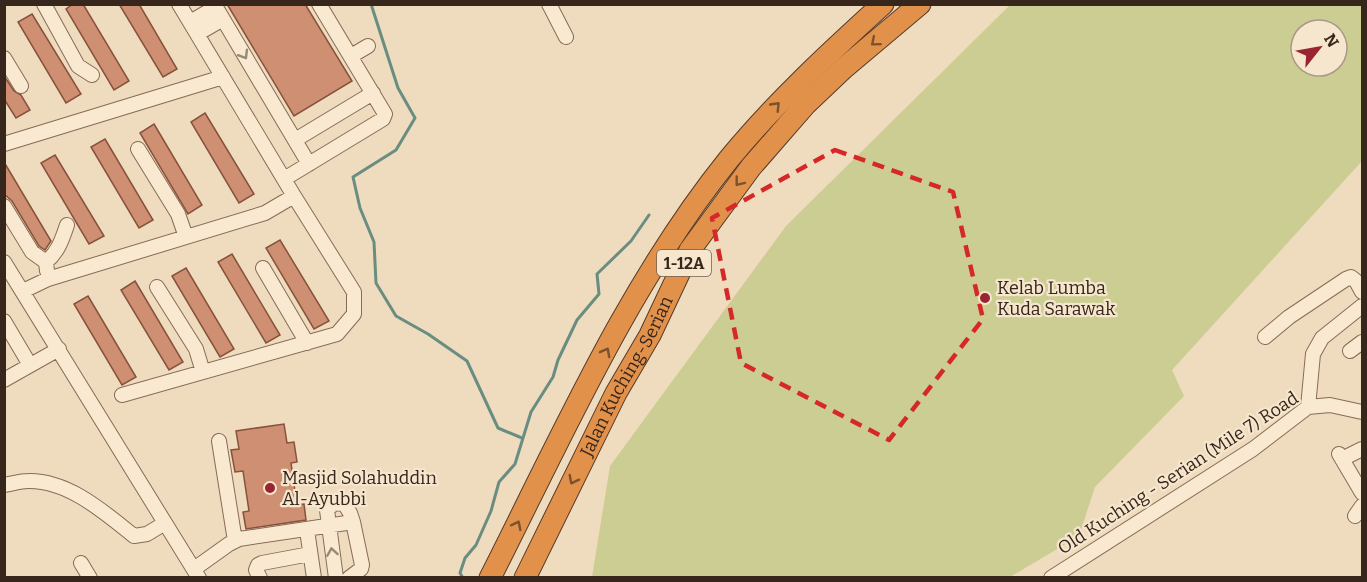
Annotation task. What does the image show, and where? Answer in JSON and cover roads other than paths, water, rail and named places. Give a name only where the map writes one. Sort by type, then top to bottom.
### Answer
[{"type":"highway","name":"Jalan Kuching-Serian","points":[[490,578],[631,304],[661,254],[696,203],[761,122],[797,84],[883,4]]},
{"type":"highway","name":"Jalan Kuching-Serian","points":[[525,578],[616,393],[650,335],[690,250],[751,167],[805,105],[844,68],[920,4]]},
{"type":"street","points":[[44,4],[78,66],[92,75]]},
{"type":"street","points":[[122,395],[338,334],[354,314],[354,292],[179,4]]},
{"type":"street","points":[[284,179],[383,119],[386,114],[319,4]]},
{"type":"street","points":[[549,4],[566,37]]},
{"type":"street","points":[[193,28],[218,10],[309,164]]},
{"type":"street","points":[[351,56],[368,46]]},
{"type":"street","points":[[4,58],[21,86]]},
{"type":"street","points":[[4,144],[223,76]]},
{"type":"street","points":[[295,140],[373,93]]},
{"type":"street","points":[[138,149],[178,214],[186,237]]},
{"type":"street","points":[[23,291],[48,279],[265,213],[294,196]]},
{"type":"street","points":[[4,206],[32,252],[46,262],[48,279]]},
{"type":"street","points":[[46,262],[60,246],[67,225]]},
{"type":"street","points":[[4,262],[197,573],[235,541],[353,522]]},
{"type":"street","points":[[263,268],[307,343]]},
{"type":"street","points":[[1265,337],[1289,317],[1346,279],[1351,277],[1356,281],[1362,292]]},
{"type":"street","points":[[157,287],[196,349],[203,372]]},
{"type":"street","points":[[1308,407],[1313,354],[1322,338],[1362,306]]},
{"type":"street","points":[[4,321],[30,365]]},
{"type":"street","points":[[1350,351],[1362,342]]},
{"type":"street","points":[[7,376],[59,349]]},
{"type":"street","name":"Old Kuching - Serian (Mile 7) Road","points":[[1051,578],[1253,449],[1308,407],[1330,405],[1362,411]]},
{"type":"street","points":[[219,441],[235,541]]},
{"type":"street","points":[[1362,449],[1340,456],[1362,493]]},
{"type":"street","points":[[4,485],[28,481],[58,486],[97,507],[134,536],[147,534],[165,523]]},
{"type":"street","points":[[336,578],[327,510],[333,504],[344,503],[353,522],[362,565],[361,569],[349,578]]},
{"type":"street","points":[[307,530],[314,578]]},
{"type":"street","points":[[260,578],[256,570],[262,563],[310,554]]},
{"type":"street","points":[[81,563],[90,578]]},
{"type":"waterway","points":[[371,4],[398,88],[415,118],[396,150],[353,177],[360,208],[374,242],[376,283],[396,316],[428,334],[467,361],[498,428],[522,438]]},
{"type":"waterway","points":[[463,578],[460,573],[465,558],[476,545],[491,511],[499,482],[515,464],[531,412],[553,377],[558,360],[577,320],[599,294],[597,274],[631,241],[649,215]]},
{"type":"place","name":"Kelab Lumba Kuda Sarawak","points":[[985,298]]},
{"type":"place","name":"Masjid Solahuddin Al-Ayubbi","points":[[270,488]]}]
